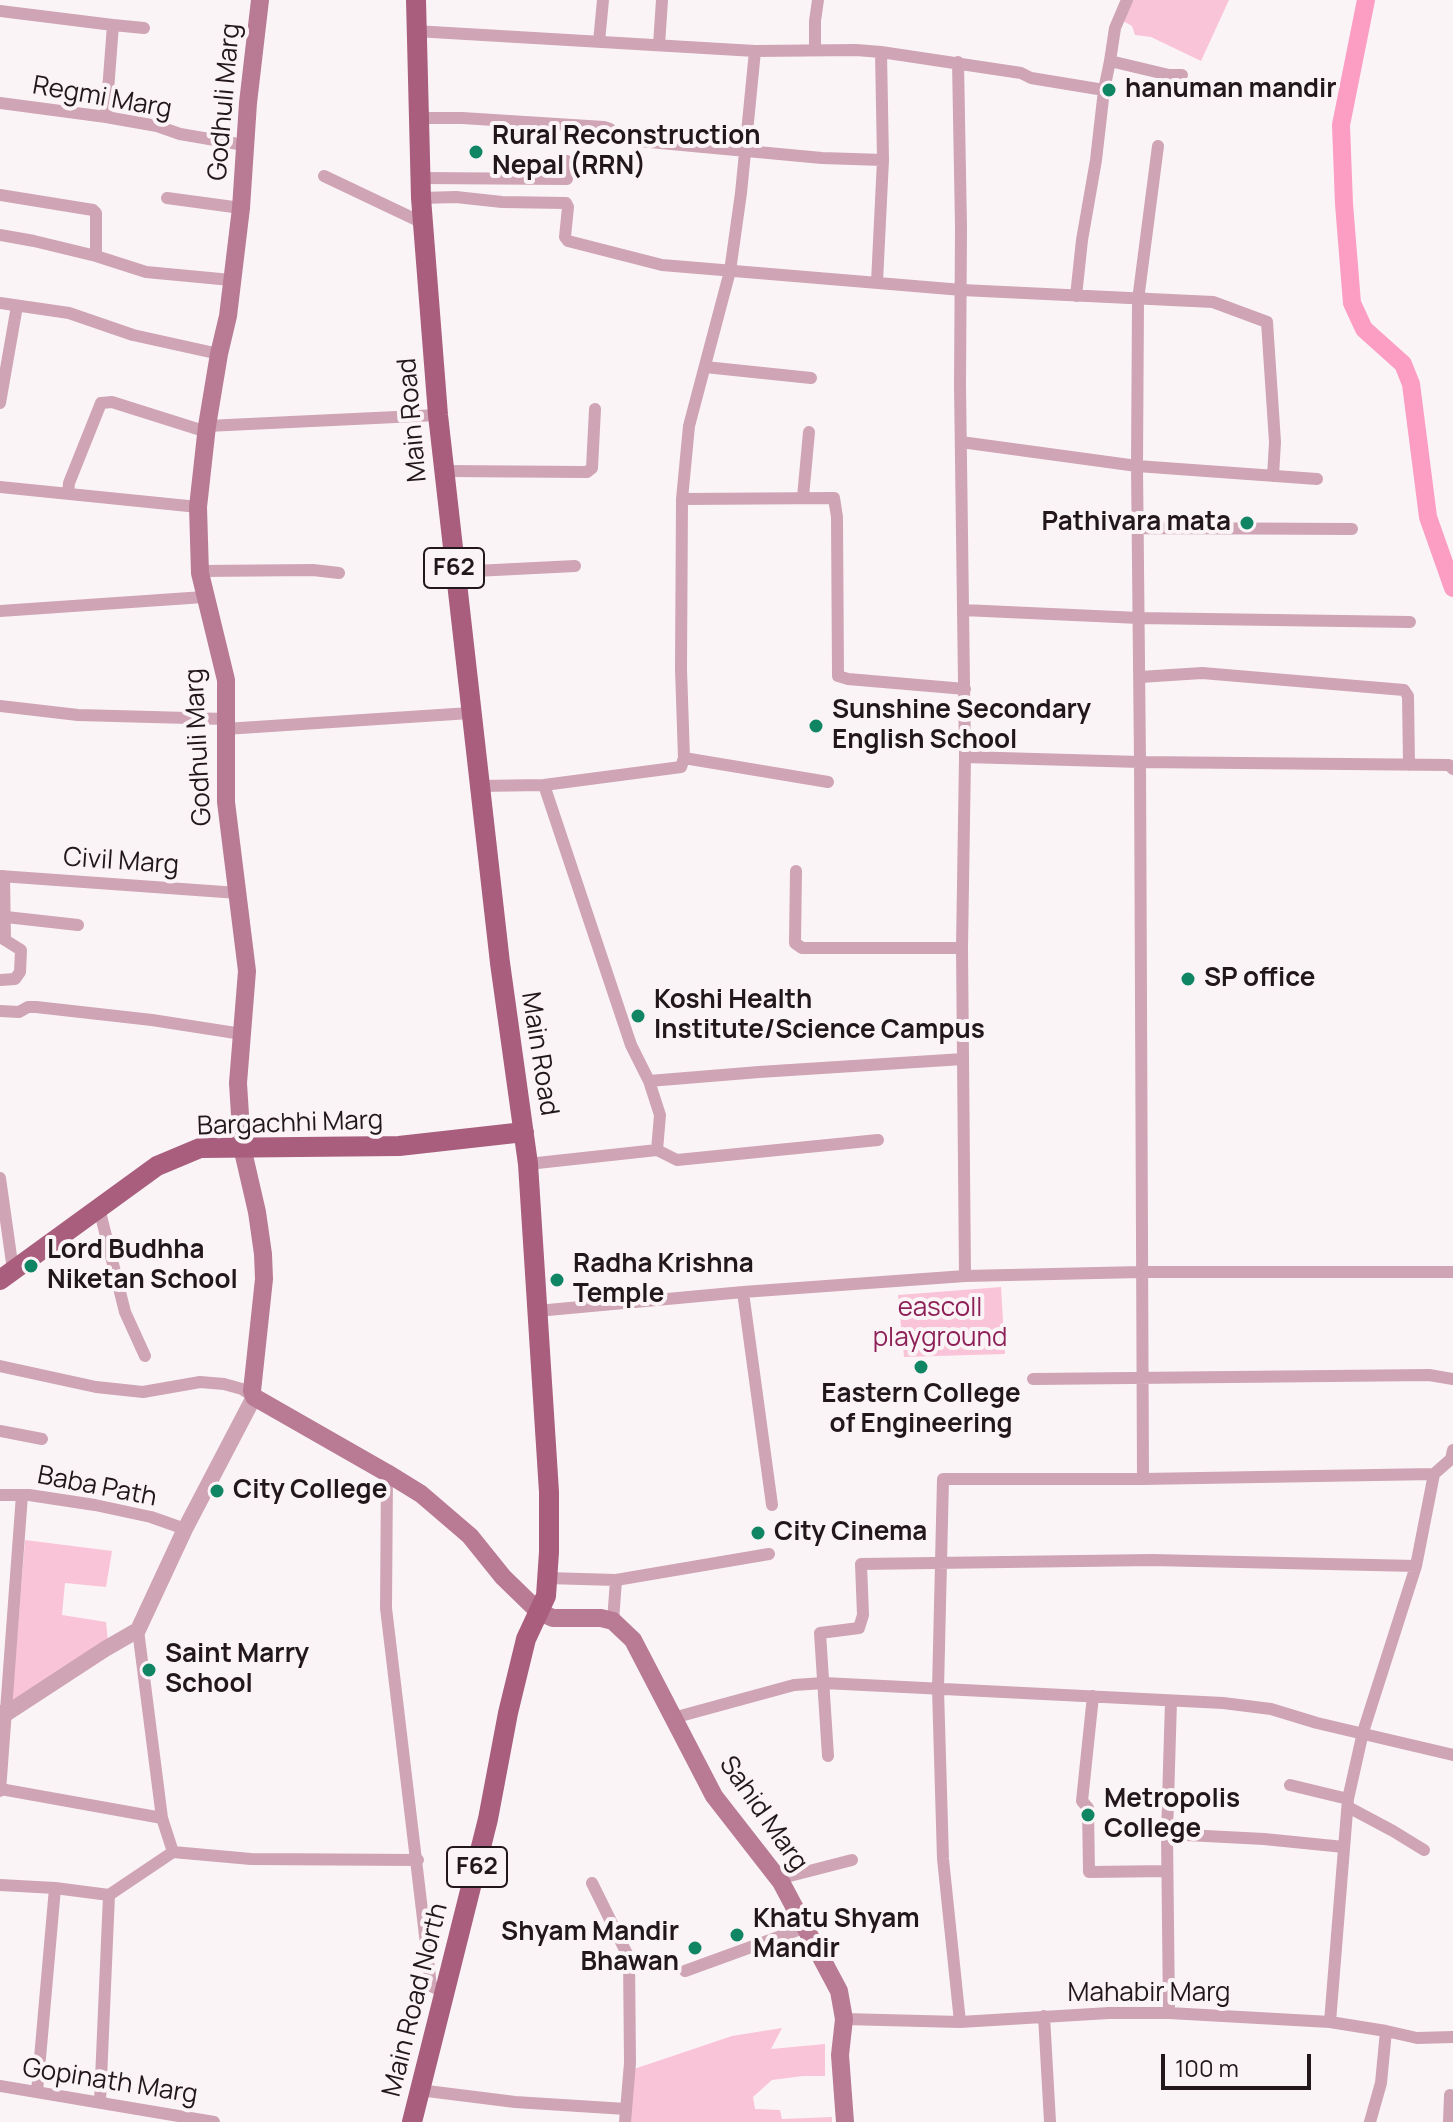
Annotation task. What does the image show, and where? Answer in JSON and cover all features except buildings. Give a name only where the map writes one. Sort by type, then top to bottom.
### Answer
[{"type":"main road","name":"Godhuli Marg","points":[[254,1397],[252,1391],[264,1279],[257,1212],[242,1147],[238,1083],[247,971],[226,802],[226,680],[204,597],[198,507],[207,429],[228,316],[260,0]]},
{"type":"main road","name":"Main Road","points":[[419,0],[423,223],[438,415],[447,471]]},
{"type":"main road","name":"Main Road","points":[[423,188],[447,471],[500,963],[524,1132]]},
{"type":"main road","name":"Main Road","points":[[458,572],[470,713],[481,786]]},
{"type":"main road","name":"Bargachhi Marg","points":[[6,1275],[157,1166],[200,1148],[399,1146],[524,1132]]},
{"type":"main road","name":"F62","points":[[524,1132],[549,1492],[546,1596],[539,1612]]},
{"type":"main road","points":[[254,1397],[421,1494],[470,1536],[503,1577],[539,1612],[553,1618],[613,1621]]},
{"type":"main road","name":"Main Road North","points":[[412,2122],[488,1819],[526,1639],[539,1612]]},
{"type":"main road","name":"Sahid Marg","points":[[613,1621],[633,1640],[714,1796],[778,1879],[839,1991],[844,2019],[840,2055],[845,2122]]},
{"type":"street","points":[[599,42],[603,0]]},
{"type":"street","points":[[659,45],[662,0]]},
{"type":"street","points":[[815,50],[818,0]]},
{"type":"street","points":[[1076,296],[1104,90],[1115,28],[1127,0]]},
{"type":"street","points":[[0,11],[144,28]]},
{"type":"street","points":[[106,117],[113,25]]},
{"type":"street","points":[[418,31],[755,51],[881,52],[958,62],[1104,90]]},
{"type":"street","points":[[481,786],[544,785],[681,767],[684,758],[682,499],[689,426],[730,271],[755,51]]},
{"type":"street","points":[[877,282],[883,160],[881,52]]},
{"type":"street","points":[[1110,61],[1169,75],[1182,75]]},
{"type":"street","points":[[958,62],[965,689],[962,948],[965,1276]]},
{"type":"street","name":"Regmi Marg","points":[[0,103],[106,117],[244,145]]},
{"type":"street","points":[[421,118],[604,127],[617,137],[628,140],[822,158],[883,160]]},
{"type":"street","points":[[1143,1479],[1138,300],[1158,146]]},
{"type":"street","points":[[423,188],[567,179],[567,161]]},
{"type":"street","points":[[324,176],[423,223]]},
{"type":"street","points":[[423,188],[456,197],[502,202],[566,203],[565,237],[571,243],[662,265],[962,290],[1213,302],[1267,322],[1275,442],[1273,476]]},
{"type":"street","points":[[0,195],[93,210],[96,213],[96,256]]},
{"type":"street","points":[[167,198],[241,208]]},
{"type":"street","points":[[0,235],[96,256],[146,272],[231,280]]},
{"type":"street","points":[[0,303],[69,313],[133,335],[219,354]]},
{"type":"street","points":[[0,403],[17,306]]},
{"type":"street","points":[[705,367],[811,378]]},
{"type":"street","points":[[68,494],[69,483],[101,403],[112,402],[207,429],[438,415]]},
{"type":"street","points":[[447,471],[587,472],[592,468],[595,409]]},
{"type":"street","points":[[803,497],[809,432]]},
{"type":"street","points":[[961,442],[1137,466],[1317,479]]},
{"type":"street","points":[[0,487],[198,507]]},
{"type":"street","points":[[682,499],[834,498],[837,517],[838,676],[965,689]]},
{"type":"street","points":[[1138,528],[1352,529]]},
{"type":"street","points":[[458,572],[575,566]]},
{"type":"street","points":[[200,571],[313,570],[339,573]]},
{"type":"street","points":[[0,611],[204,597]]},
{"type":"street","points":[[963,610],[1139,618],[1410,622]]},
{"type":"street","points":[[1140,677],[1202,673],[1404,690],[1408,696],[1409,765]]},
{"type":"street","points":[[0,706],[78,715],[225,724],[470,713]]},
{"type":"street","points":[[965,757],[1449,765],[1453,769]]},
{"type":"street","points":[[684,758],[828,782]]},
{"type":"street","points":[[544,785],[631,1045],[649,1081],[660,1115],[657,1150]]},
{"type":"street","points":[[796,871],[795,943],[802,948],[962,948]]},
{"type":"street","points":[[0,980],[15,979],[20,972],[21,950],[5,940],[2,876]]},
{"type":"street","name":"Civil Marg","points":[[2,876],[238,893]]},
{"type":"street","points":[[6,917],[78,925]]},
{"type":"street","points":[[0,1011],[19,1012],[36,1007],[242,1034]]},
{"type":"street","points":[[649,1081],[963,1059]]},
{"type":"street","points":[[528,1164],[657,1150],[677,1160],[878,1140]]},
{"type":"street","points":[[0,1178],[6,1275]]},
{"type":"street","points":[[99,1208],[125,1312],[145,1356]]},
{"type":"street","points":[[537,1311],[965,1276],[1141,1272],[1453,1272]]},
{"type":"street","points":[[743,1292],[772,1505]]},
{"type":"street","points":[[0,1366],[96,1387],[143,1392],[200,1382],[224,1384],[242,1389],[254,1397],[185,1529],[138,1630],[162,1818],[173,1852]]},
{"type":"street","points":[[1033,1379],[1429,1375],[1453,1379]]},
{"type":"street","points":[[0,1431],[42,1439]]},
{"type":"street","points":[[1330,2022],[1348,1803],[1363,1732],[1416,1566],[1434,1474],[1451,1459],[1453,1450]]},
{"type":"street","points":[[387,1473],[386,1608],[431,1986],[446,1993]]},
{"type":"street","points":[[960,2022],[943,1859],[938,1689],[943,1479],[1434,1474]]},
{"type":"street","name":"Baba Path","points":[[0,1495],[95,1505],[151,1517],[185,1529]]},
{"type":"street","points":[[22,1495],[0,1790],[162,1818]]},
{"type":"street","points":[[547,1578],[616,1580],[769,1554]]},
{"type":"street","points":[[828,1756],[820,1633],[859,1628],[863,1615],[861,1564],[1152,1560],[1416,1566]]},
{"type":"street","points":[[613,1621],[616,1580]]},
{"type":"street","points":[[4,1713],[138,1630]]},
{"type":"street","points":[[673,1718],[794,1685],[824,1683],[1223,1703],[1271,1709],[1453,1755]]},
{"type":"street","points":[[1093,1696],[1082,1801],[1088,1808],[1089,1872],[1167,1871]]},
{"type":"street","points":[[1169,2013],[1167,1834],[1171,1701]]},
{"type":"street","points":[[1290,1785],[1348,1803],[1424,1850]]},
{"type":"street","points":[[1167,1834],[1344,1847]]},
{"type":"street","points":[[0,1885],[109,1895],[173,1852],[251,1859],[418,1860]]},
{"type":"street","points":[[778,1879],[852,1860]]},
{"type":"street","points":[[419,2090],[626,2116],[630,2063],[629,1958],[592,1883]]},
{"type":"street","points":[[37,2092],[55,1888]]},
{"type":"street","points":[[100,2102],[109,1895]]},
{"type":"street","points":[[685,1971],[806,1927]]},
{"type":"street","name":"Mahabir Marg","points":[[844,2019],[960,2022],[1109,2013],[1169,2013],[1330,2022],[1417,2038],[1453,2037]]},
{"type":"street","points":[[1044,2016],[1050,2122]]},
{"type":"street","points":[[1370,2122],[1381,2083],[1386,2031]]},
{"type":"street","name":"Gopinath Marg","points":[[0,2086],[214,2122]]},
{"type":"street","points":[[1449,2122],[1450,2095]]},
{"type":"green space","points":[[1129,0],[1229,0],[1201,61],[1151,37],[1135,35],[1132,26],[1121,20]]},
{"type":"green space","name":"eascoll playground","points":[[1001,1287],[1005,1354],[904,1357],[898,1295]]},
{"type":"green space","points":[[25,1540],[112,1551],[106,1587],[65,1583],[62,1615],[106,1622],[108,1641],[12,1701]]},
{"type":"green space","points":[[782,2028],[771,2049],[825,2044],[825,2076],[772,2080],[753,2097],[755,2109],[780,2110],[782,2119],[832,2117],[832,2122],[629,2122],[634,2069],[732,2036]]},
{"type":"waterway","points":[[1366,0],[1341,125],[1352,303],[1364,329],[1403,364],[1411,384],[1428,517],[1453,588]]},
{"type":"place","name":"hanuman mandir","points":[[1109,90]]},
{"type":"place","name":"Rural Reconstruction Nepal (RRN)","points":[[476,152]]},
{"type":"place","name":"Pathivara mata","points":[[1247,523]]},
{"type":"place","name":"Sunshine Secondary English School","points":[[816,726]]},
{"type":"place","name":"SP office","points":[[1188,979]]},
{"type":"place","name":"Koshi Health Institute/Science Campus","points":[[638,1016]]},
{"type":"place","name":"Lord Budhha Niketan School","points":[[31,1266]]},
{"type":"place","name":"Radha Krishna Temple","points":[[557,1280]]},
{"type":"place","name":"Eastern College of Engineering","points":[[921,1367]]},
{"type":"place","name":"City College","points":[[217,1491]]},
{"type":"place","name":"City Cinema","points":[[758,1533]]},
{"type":"place","name":"Saint Marry School","points":[[149,1670]]},
{"type":"place","name":"Metropolis College","points":[[1088,1815]]},
{"type":"place","name":"Khatu Shyam Mandir","points":[[737,1935]]},
{"type":"place","name":"Shyam Mandir Bhawan","points":[[695,1948]]}]
